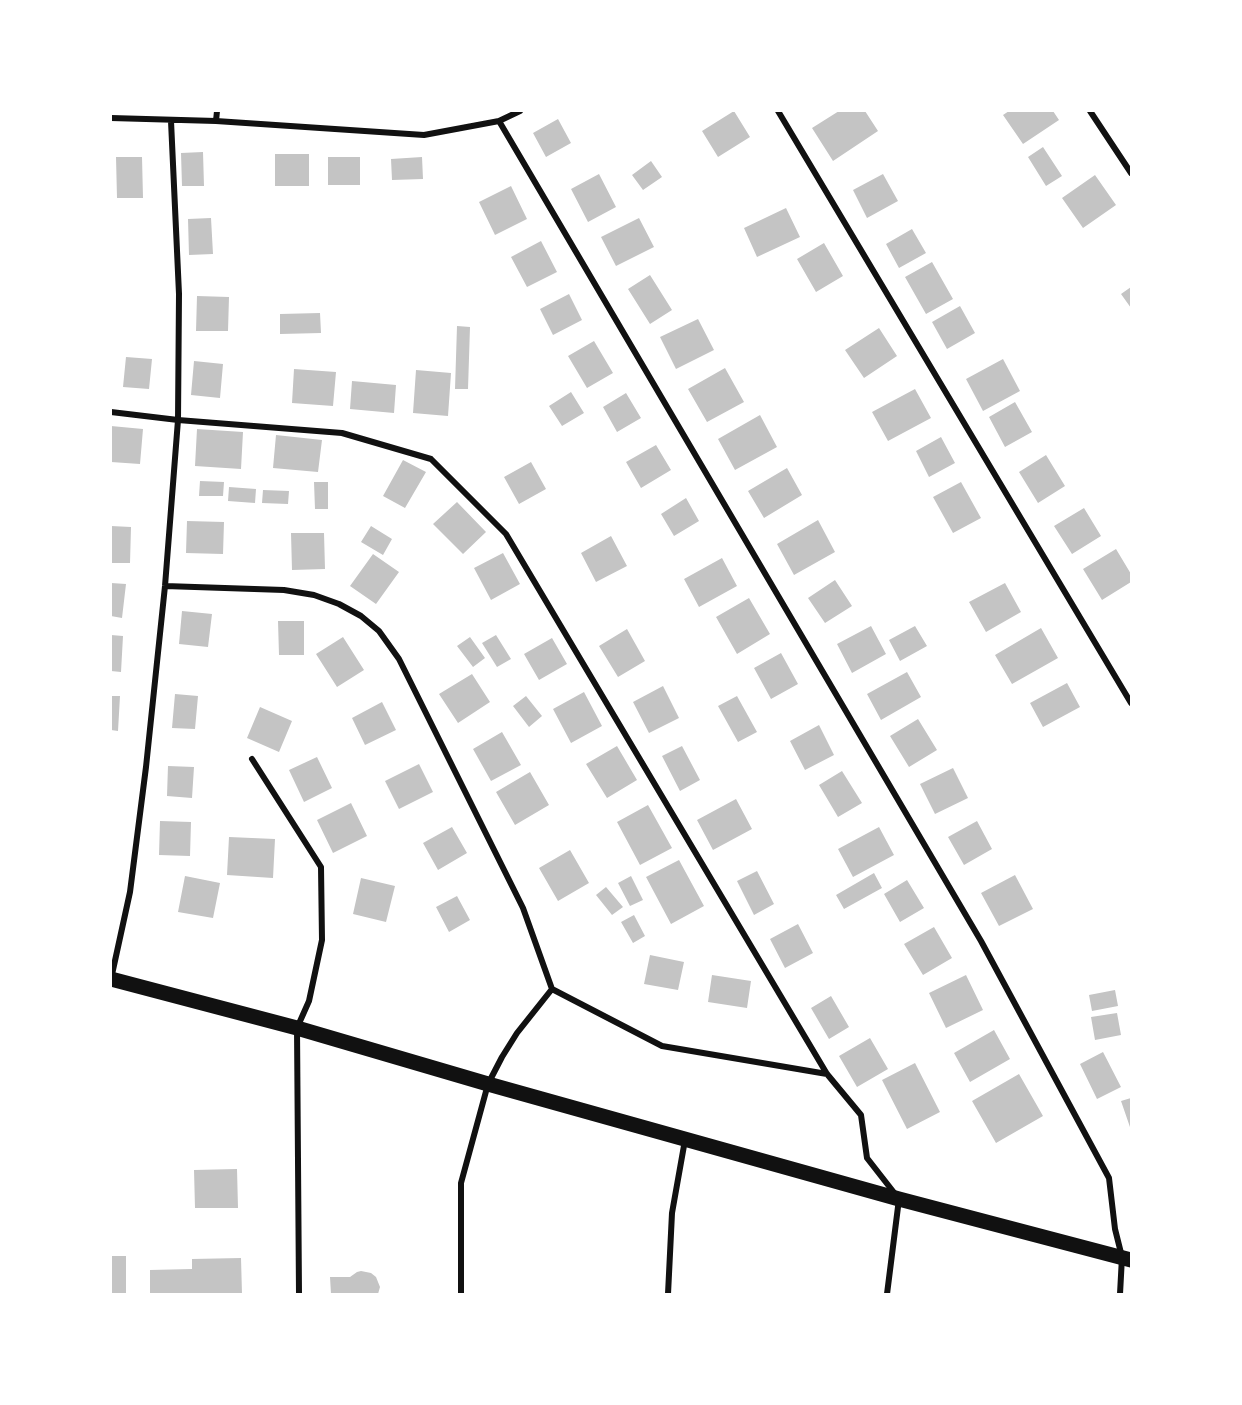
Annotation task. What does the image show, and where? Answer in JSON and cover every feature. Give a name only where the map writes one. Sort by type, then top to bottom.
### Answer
[{"type":"main road","points":[[111,979],[297,1028],[899,1200],[1126,1258]]},
{"type":"street","points":[[216,122],[217,111]]},
{"type":"street","points":[[111,118],[424,135],[499,121],[520,111]]},
{"type":"street","points":[[778,111],[1131,703]]},
{"type":"street","points":[[1090,111],[1131,173]]},
{"type":"street","points":[[111,979],[130,892],[146,767],[165,586],[178,420],[179,294],[171,121]]},
{"type":"street","points":[[499,121],[981,941],[1109,1178],[1115,1229],[1126,1258],[1120,1294]]},
{"type":"street","points":[[111,412],[342,434],[430,459],[506,534],[827,1074],[861,1115],[867,1158],[899,1200],[887,1294]]},
{"type":"street","points":[[165,586],[284,590],[314,595],[339,604],[361,616],[379,632],[399,659],[523,908],[552,989],[662,1046],[827,1074]]},
{"type":"street","points":[[252,759],[321,867],[322,940],[309,1001],[297,1028],[299,1294]]},
{"type":"street","points":[[460,1294],[461,1183],[488,1084],[517,1033],[552,989]]},
{"type":"street","points":[[668,1294],[672,1213],[685,1140]]},
{"type":"building","points":[[734,111],[750,137],[718,157],[702,131]]},
{"type":"building","points":[[839,111],[865,111],[878,131],[833,161],[812,128]]},
{"type":"building","points":[[1009,111],[1053,111],[1059,120],[1023,144],[1003,115]]},
{"type":"building","points":[[558,119],[571,143],[546,157],[533,133]]},
{"type":"building","points":[[1043,147],[1062,176],[1046,186],[1028,157]]},
{"type":"building","points":[[203,152],[204,186],[182,186],[181,153]]},
{"type":"building","points":[[275,154],[309,154],[309,186],[275,186]]},
{"type":"building","points":[[116,157],[142,157],[143,198],[117,198]]},
{"type":"building","points":[[328,157],[360,157],[360,185],[328,185]]},
{"type":"building","points":[[422,157],[423,179],[392,180],[391,159]]},
{"type":"building","points":[[651,161],[662,177],[643,190],[632,175]]},
{"type":"building","points":[[599,174],[616,207],[588,222],[571,189]]},
{"type":"building","points":[[883,174],[898,201],[867,218],[853,190]]},
{"type":"building","points":[[1095,175],[1116,205],[1083,228],[1062,198]]},
{"type":"building","points":[[511,186],[527,219],[495,235],[479,202]]},
{"type":"building","points":[[786,208],[800,237],[757,257],[744,228]]},
{"type":"building","points":[[211,218],[213,254],[189,255],[188,219]]},
{"type":"building","points":[[639,218],[654,247],[616,266],[601,237]]},
{"type":"building","points":[[912,229],[926,253],[899,268],[886,244]]},
{"type":"building","points":[[541,241],[557,272],[527,287],[511,257]]},
{"type":"building","points":[[824,243],[843,276],[816,292],[797,259]]},
{"type":"building","points":[[932,262],[953,299],[926,314],[905,277]]},
{"type":"building","points":[[650,275],[672,310],[650,324],[628,289]]},
{"type":"building","points":[[1131,287],[1131,308],[1121,294]]},
{"type":"building","points":[[569,294],[582,320],[553,335],[540,309]]},
{"type":"building","points":[[197,296],[229,297],[228,331],[196,331]]},
{"type":"building","points":[[960,306],[975,333],[947,349],[932,322]]},
{"type":"building","points":[[320,313],[321,333],[280,334],[280,314]]},
{"type":"building","points":[[698,319],[714,350],[676,369],[660,337]]},
{"type":"building","points":[[457,326],[470,327],[468,389],[455,389]]},
{"type":"building","points":[[879,328],[897,356],[864,378],[845,350]]},
{"type":"building","points":[[594,341],[613,373],[587,388],[568,356]]},
{"type":"building","points":[[126,357],[152,359],[149,389],[123,387]]},
{"type":"building","points":[[1003,359],[1020,391],[983,411],[966,379]]},
{"type":"building","points":[[194,361],[223,364],[220,398],[191,395]]},
{"type":"building","points":[[725,368],[744,402],[707,422],[688,389]]},
{"type":"building","points":[[294,369],[336,372],[333,406],[292,403]]},
{"type":"building","points":[[416,370],[451,373],[448,416],[413,413]]},
{"type":"building","points":[[352,381],[396,385],[394,413],[350,409]]},
{"type":"building","points":[[915,389],[931,418],[888,441],[872,412]]},
{"type":"building","points":[[571,392],[584,413],[562,426],[549,406]]},
{"type":"building","points":[[626,393],[641,418],[617,432],[603,407]]},
{"type":"building","points":[[1015,402],[1032,432],[1005,447],[989,417]]},
{"type":"building","points":[[760,415],[777,447],[735,470],[718,439]]},
{"type":"building","points":[[111,426],[143,429],[140,464],[111,462]]},
{"type":"building","points":[[197,429],[243,432],[241,469],[195,466]]},
{"type":"building","points":[[276,435],[322,440],[318,472],[273,468]]},
{"type":"building","points":[[941,437],[955,463],[929,477],[916,451]]},
{"type":"building","points":[[656,445],[671,470],[641,488],[626,462]]},
{"type":"building","points":[[1046,455],[1065,486],[1038,503],[1019,472]]},
{"type":"building","points":[[403,460],[426,472],[405,508],[383,496]]},
{"type":"building","points":[[531,462],[546,489],[519,504],[504,477]]},
{"type":"building","points":[[787,468],[802,495],[764,518],[748,491]]},
{"type":"building","points":[[200,481],[224,482],[223,496],[199,496]]},
{"type":"building","points":[[314,482],[328,482],[328,509],[315,509]]},
{"type":"building","points":[[961,482],[981,518],[953,533],[933,497]]},
{"type":"building","points":[[229,487],[256,489],[255,503],[228,501]]},
{"type":"building","points":[[263,490],[289,491],[288,504],[262,503]]},
{"type":"building","points":[[686,498],[699,521],[674,536],[661,514]]},
{"type":"building","points":[[457,502],[486,532],[463,554],[433,524]]},
{"type":"building","points":[[1084,508],[1101,536],[1072,554],[1054,526]]},
{"type":"building","points":[[818,520],[835,552],[794,575],[777,544]]},
{"type":"building","points":[[187,521],[224,522],[223,554],[186,553]]},
{"type":"building","points":[[111,526],[131,527],[130,563],[111,563]]},
{"type":"building","points":[[371,526],[392,539],[383,555],[361,542]]},
{"type":"building","points":[[291,533],[324,533],[325,569],[292,570]]},
{"type":"building","points":[[611,536],[627,566],[596,582],[581,553]]},
{"type":"building","points":[[1116,549],[1131,574],[1131,582],[1102,600],[1083,569]]},
{"type":"building","points":[[503,553],[520,584],[491,600],[474,568]]},
{"type":"building","points":[[373,554],[399,572],[376,604],[350,586]]},
{"type":"building","points":[[722,558],[737,586],[699,607],[684,579]]},
{"type":"building","points":[[835,580],[852,606],[825,623],[808,598]]},
{"type":"building","points":[[111,583],[126,584],[122,618],[111,616]]},
{"type":"building","points":[[1005,583],[1021,612],[986,632],[969,602]]},
{"type":"building","points":[[749,598],[770,634],[737,654],[716,617]]},
{"type":"building","points":[[182,611],[212,614],[208,647],[179,644]]},
{"type":"building","points":[[278,621],[304,621],[304,655],[279,655]]},
{"type":"building","points":[[871,626],[886,654],[852,673],[837,644]]},
{"type":"building","points":[[915,626],[927,646],[900,661],[889,640]]},
{"type":"building","points":[[1041,628],[1058,658],[1012,684],[995,655]]},
{"type":"building","points":[[627,629],[645,661],[618,677],[599,646]]},
{"type":"building","points":[[111,635],[123,636],[121,672],[111,671]]},
{"type":"building","points":[[496,635],[511,659],[497,667],[482,643]]},
{"type":"building","points":[[343,637],[364,670],[337,687],[316,654]]},
{"type":"building","points":[[470,637],[485,658],[473,667],[457,646]]},
{"type":"building","points":[[552,638],[567,664],[539,680],[524,654]]},
{"type":"building","points":[[781,653],[798,684],[771,699],[754,668]]},
{"type":"building","points":[[907,672],[921,697],[881,720],[867,694]]},
{"type":"building","points":[[472,674],[490,702],[458,723],[439,694]]},
{"type":"building","points":[[1067,683],[1080,707],[1043,727],[1030,703]]},
{"type":"building","points":[[663,686],[679,718],[649,733],[633,702]]},
{"type":"building","points":[[584,692],[602,726],[571,743],[553,709]]},
{"type":"building","points":[[175,694],[198,696],[195,729],[172,728]]},
{"type":"building","points":[[111,696],[120,696],[118,731],[111,730]]},
{"type":"building","points":[[526,696],[542,716],[529,727],[513,706]]},
{"type":"building","points":[[737,696],[757,732],[738,742],[718,706]]},
{"type":"building","points":[[382,702],[396,730],[365,745],[352,718]]},
{"type":"building","points":[[260,707],[292,721],[279,752],[247,738]]},
{"type":"building","points":[[918,719],[937,750],[909,767],[890,736]]},
{"type":"building","points":[[819,725],[834,755],[805,770],[790,741]]},
{"type":"building","points":[[502,732],[521,765],[491,781],[473,749]]},
{"type":"building","points":[[617,746],[637,780],[607,798],[586,764]]},
{"type":"building","points":[[682,746],[700,780],[680,791],[662,756]]},
{"type":"building","points":[[317,757],[332,788],[304,802],[289,770]]},
{"type":"building","points":[[419,764],[433,792],[399,809],[385,781]]},
{"type":"building","points":[[168,766],[194,767],[192,798],[167,796]]},
{"type":"building","points":[[953,768],[968,798],[935,814],[920,784]]},
{"type":"building","points":[[842,771],[862,803],[838,817],[819,785]]},
{"type":"building","points":[[530,772],[549,805],[515,825],[496,792]]},
{"type":"building","points":[[736,799],[752,829],[713,850],[697,820]]},
{"type":"building","points":[[351,803],[367,836],[333,853],[317,820]]},
{"type":"building","points":[[648,805],[672,848],[640,865],[617,822]]},
{"type":"building","points":[[160,821],[191,822],[190,856],[159,855]]},
{"type":"building","points":[[977,821],[992,849],[964,865],[948,837]]},
{"type":"building","points":[[452,827],[467,853],[438,870],[423,843]]},
{"type":"building","points":[[879,827],[894,855],[853,877],[838,849]]},
{"type":"building","points":[[229,837],[275,839],[273,878],[227,875]]},
{"type":"building","points":[[570,850],[589,883],[558,901],[539,868]]},
{"type":"building","points":[[679,860],[704,906],[671,924],[646,877]]},
{"type":"building","points":[[757,871],[774,904],[754,915],[737,881]]},
{"type":"building","points":[[874,873],[882,888],[844,909],[836,895]]},
{"type":"building","points":[[1015,875],[1033,909],[999,926],[981,893]]},
{"type":"building","points":[[185,876],[220,883],[213,918],[178,912]]},
{"type":"building","points":[[631,876],[643,900],[630,906],[618,883]]},
{"type":"building","points":[[361,878],[395,886],[386,922],[353,914]]},
{"type":"building","points":[[907,880],[924,908],[900,922],[884,894]]},
{"type":"building","points":[[606,887],[623,907],[612,915],[596,895]]},
{"type":"building","points":[[457,896],[470,920],[449,932],[436,907]]},
{"type":"building","points":[[634,915],[645,936],[633,943],[621,922]]},
{"type":"building","points":[[798,924],[813,953],[785,968],[770,939]]},
{"type":"building","points":[[934,927],[952,958],[923,975],[904,944]]},
{"type":"building","points":[[650,955],[684,962],[678,990],[644,984]]},
{"type":"building","points":[[712,975],[751,981],[747,1008],[708,1002]]},
{"type":"building","points":[[966,975],[983,1010],[946,1028],[929,993]]},
{"type":"building","points":[[1115,990],[1118,1006],[1092,1011],[1089,995]]},
{"type":"building","points":[[831,996],[849,1027],[829,1039],[811,1008]]},
{"type":"building","points":[[1117,1013],[1121,1035],[1095,1040],[1091,1017]]},
{"type":"building","points":[[994,1030],[1010,1059],[970,1082],[954,1053]]},
{"type":"building","points":[[870,1038],[888,1069],[857,1087],[839,1056]]},
{"type":"building","points":[[1103,1052],[1121,1087],[1097,1099],[1080,1064]]},
{"type":"building","points":[[915,1063],[940,1112],[907,1129],[882,1080]]},
{"type":"building","points":[[1019,1074],[1043,1116],[996,1143],[972,1101]]},
{"type":"building","points":[[1131,1098],[1131,1130],[1121,1101]]},
{"type":"building","points":[[237,1169],[238,1208],[195,1208],[194,1170]]},
{"type":"building","points":[[111,1256],[126,1256],[126,1294],[111,1294]]},
{"type":"building","points":[[241,1258],[242,1294],[150,1294],[150,1270],[192,1269],[192,1259]]},
{"type":"building","points":[[361,1271],[371,1273],[376,1277],[380,1287],[378,1294],[331,1294],[330,1277],[350,1277]]}]
